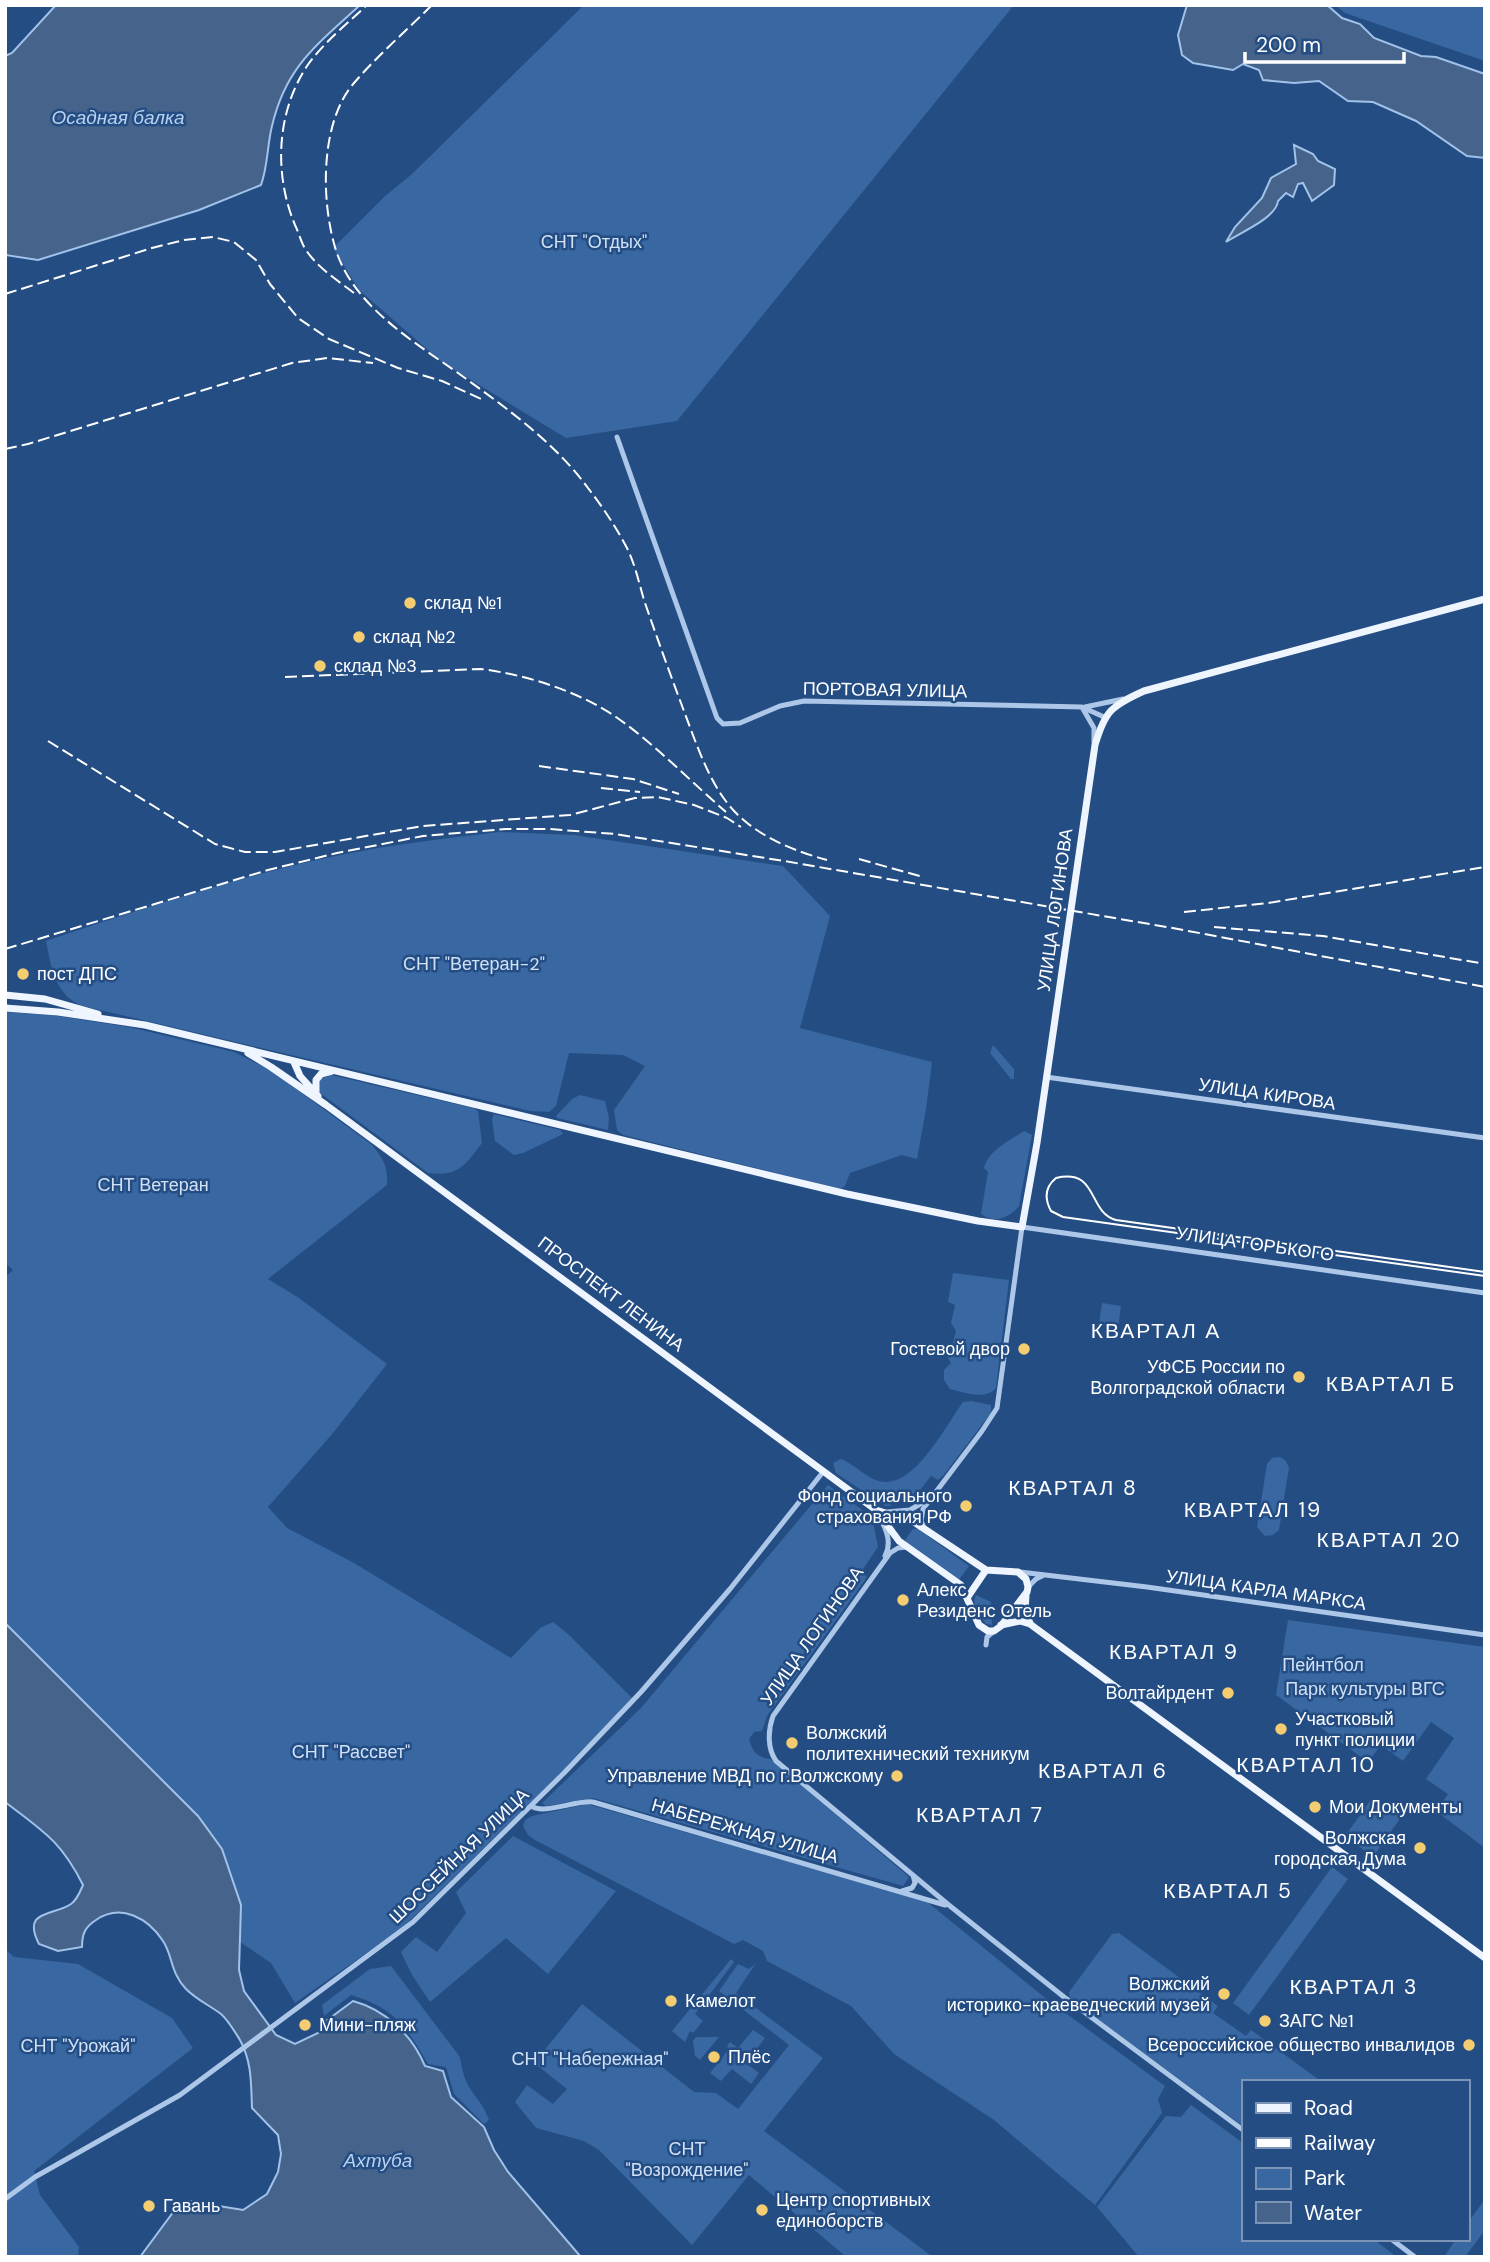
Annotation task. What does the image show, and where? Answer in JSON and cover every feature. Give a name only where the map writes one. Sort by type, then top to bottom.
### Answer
[{"type":"main road","points":[[1104,717],[1116,705],[1144,691],[1485,599]]},
{"type":"main road","name":"УЛИЦА ЛОГИНОВА","points":[[1022,1227],[1094,745],[1104,717]]},
{"type":"main road","points":[[7,1002],[45,999],[122,1021],[235,1046],[295,1065],[335,1071],[847,1194],[933,1213],[1022,1227]]},
{"type":"main road","points":[[7,1002],[122,1021]]},
{"type":"main road","name":"ПРОСПЕКТ ЛЕНИНА","points":[[235,1046],[326,1105],[876,1510],[899,1541],[961,1586],[967,1598]]},
{"type":"main road","points":[[295,1065],[287,1070],[296,1084]]},
{"type":"main road","name":"ПРОСПЕКТ ЛЕНИНА","points":[[295,1065],[326,1105]]},
{"type":"main road","points":[[316,1094],[316,1080],[321,1074],[335,1071]]},
{"type":"main road","name":"ПРОСПЕКТ ЛЕНИНА","points":[[876,1510],[914,1522],[986,1570]]},
{"type":"main road","points":[[1030,1624],[1025,1611],[1026,1579],[1018,1572],[986,1570],[967,1598],[979,1625],[988,1631],[1020,1621],[1030,1624],[1485,1958]]},
{"type":"main road","points":[[997,1628],[1026,1592]]},
{"type":"street","name":"ПОРТОВАЯ УЛИЦА","points":[[617,437],[717,718],[723,724],[740,723],[780,706],[804,701],[1082,707],[1104,717]]},
{"type":"street","points":[[1094,745],[1094,728],[1082,707],[1128,698]]},
{"type":"street","name":"УЛИЦА КИРОВА","points":[[1046,1077],[1485,1138]]},
{"type":"street","name":"УЛИЦА ГОРЬКОГО","points":[[1022,1227],[1485,1293]]},
{"type":"street","name":"УЛИЦА ЛОГИНОВА","points":[[938,1488],[997,1408],[1022,1227]]},
{"type":"street","name":"ШОССЕЙНАЯ УЛИЦА","points":[[5,2199],[35,2177],[170,2102],[407,1927],[531,1806],[656,1676],[730,1589],[823,1472]]},
{"type":"street","points":[[876,1510],[898,1512],[914,1509],[938,1488]]},
{"type":"street","points":[[925,1528],[921,1521],[923,1509],[938,1488]]},
{"type":"street","points":[[876,1510],[885,1527],[888,1544],[888,1551],[876,1573]]},
{"type":"street","name":"УЛИЦА ЛОГИНОВА","points":[[769,1740],[769,1726],[773,1716],[890,1553],[902,1546],[910,1549]]},
{"type":"street","name":"УЛИЦА КАРЛА МАРКСА","points":[[1018,1572],[1485,1635]]},
{"type":"street","points":[[1026,1592],[1035,1579],[1044,1575]]},
{"type":"street","points":[[986,1645],[987,1637],[997,1628]]},
{"type":"street","name":"НАБЕРЕЖНАЯ УЛИЦА","points":[[769,1740],[776,1761],[950,1906],[1064,1997],[1242,2129]]},
{"type":"street","name":"НАБЕРЕЖНАЯ УЛИЦА","points":[[531,1806],[541,1809],[593,1802],[950,1906]]},
{"type":"street","points":[[902,1891],[912,1888],[915,1883],[913,1875]]},
{"type":"street","points":[[1394,2241],[1415,2257]]},
{"type":"green space","name":"СНТ \"Отдых\"","points":[[584,5],[1014,5],[677,421],[566,438],[443,363],[359,290],[333,248]]},
{"type":"green space","points":[[1335,5],[1485,5],[1485,61],[1345,13]]},
{"type":"green space","name":"СНТ \"Ветеран-2\"","points":[[499,832],[574,835],[783,866],[830,916],[800,1028],[932,1062],[917,1159],[902,1155],[850,1173],[845,1186],[840,1189],[623,1135],[617,1130],[614,1110],[645,1066],[623,1055],[569,1053],[556,1106],[549,1112],[530,1111],[83,1006],[60,988],[53,970],[46,941],[182,897],[251,876],[343,854]]},
{"type":"green space","name":"СНТ \"Рассвет\"","points":[[5,1012],[51,1015],[129,1027],[234,1052],[272,1071],[371,1144],[384,1163],[387,1185],[268,1279],[299,1298],[387,1364],[333,1433],[268,1507],[287,1528],[354,1563],[511,1658],[540,1628],[553,1622],[633,1699],[401,1929],[295,2003],[271,1963],[240,1942],[241,1905],[206,1828],[153,1771],[5,1625],[5,1277],[13,1270],[5,1263]]},
{"type":"green space","points":[[993,1045],[1014,1069],[1014,1079],[1011,1079],[990,1053]]},
{"type":"green space","points":[[331,1075],[473,1108],[478,1111],[482,1143],[460,1168],[447,1173],[428,1173],[320,1093],[320,1079]]},
{"type":"green space","points":[[580,1095],[605,1101],[609,1118],[608,1130],[557,1118],[572,1099]]},
{"type":"green space","points":[[494,1114],[560,1130],[563,1134],[514,1155],[495,1141],[492,1119]]},
{"type":"green space","points":[[1024,1131],[1032,1135],[1019,1206],[1011,1214],[1001,1218],[986,1217],[981,1214],[988,1172],[984,1168],[990,1156]]},
{"type":"green space","points":[[953,1273],[1009,1280],[996,1388],[986,1394],[950,1389],[944,1380],[944,1370],[951,1363],[947,1351],[952,1346],[956,1331],[951,1323],[955,1305],[948,1302]]},
{"type":"green space","points":[[1102,1303],[1121,1306],[1118,1328],[1099,1325]]},
{"type":"green space","points":[[963,1402],[991,1405],[991,1413],[943,1476],[938,1480],[931,1476],[914,1498],[897,1498],[890,1506],[885,1506],[836,1473],[833,1463],[841,1459],[879,1481],[892,1481],[904,1476],[927,1454]]},
{"type":"green space","points":[[1280,1457],[1286,1461],[1289,1468],[1279,1530],[1273,1535],[1265,1536],[1257,1527],[1267,1464],[1272,1458]]},
{"type":"green space","points":[[828,1485],[872,1517],[878,1547],[861,1572],[867,1577],[767,1716],[762,1731],[754,1732],[749,1739],[756,1754],[771,1759],[909,1877],[903,1886],[593,1798],[546,1806],[542,1803],[641,1708]]},
{"type":"green space","points":[[913,1529],[918,1529],[969,1566],[958,1581],[906,1542]]},
{"type":"green space","points":[[976,1595],[991,1602],[992,1625],[986,1624],[977,1610]]},
{"type":"green space","name":"Парк культуры ВГС","points":[[1288,1620],[1485,1647],[1485,1848],[1436,1811],[1448,1794],[1426,1779],[1454,1738],[1431,1722],[1403,1761],[1381,1745],[1368,1762],[1276,1695]]},
{"type":"green space","points":[[1373,1797],[1402,1816],[1373,1857],[1345,1836]]},
{"type":"green space","points":[[587,1804],[926,1901],[1049,2001],[1165,2086],[1158,2099],[1162,2113],[1095,2205],[994,2120],[894,2054],[851,2006],[767,1961],[763,1951],[743,1940],[734,1944],[535,1840],[523,1826],[525,1820],[532,1816]]},
{"type":"green space","points":[[513,1836],[616,1891],[548,1974],[506,1938],[430,2002],[401,1952],[416,1937],[437,1952],[466,1913],[456,1892]]},
{"type":"green space","points":[[1332,1867],[1348,1879],[1249,2015],[1233,2003]]},
{"type":"green space","points":[[1119,1933],[1218,2006],[1213,2013],[1246,2036],[1251,2030],[1319,2080],[1242,2080],[1242,2125],[1070,1999],[1069,1992],[1112,1934]]},
{"type":"green space","name":"СНТ \"Урожай\"","points":[[5,1949],[14,1957],[78,1964],[172,2018],[193,2048],[34,2171],[40,2195],[79,2247],[78,2257],[5,2257]]},
{"type":"green space","points":[[731,1959],[734,1962],[695,2014],[703,2021],[693,2033],[690,2031],[685,2042],[672,2031]]},
{"type":"green space","points":[[756,1963],[736,1993],[823,2058],[764,2131],[933,2257],[843,2257],[844,2255],[749,2175],[692,2245],[599,2150],[584,2141],[536,2128],[515,2102],[527,2085],[553,2104],[567,2089],[534,2063],[582,2004],[694,2092],[716,2093],[738,2109],[789,2045],[719,1991],[738,1964],[749,1969]]},
{"type":"green space","points":[[391,1966],[460,2057],[467,2082],[489,2120],[484,2124],[454,2094],[446,2067],[428,2064],[405,2029],[378,2006],[351,1995],[324,2016],[322,2005],[370,1969]]},
{"type":"green space","points":[[753,2030],[765,2038],[746,2063],[759,2073],[751,2084],[732,2069],[721,2081],[710,2073],[729,2049],[727,2046],[730,2042],[738,2048]]},
{"type":"green space","points":[[696,2037],[719,2037],[700,2060],[695,2056],[693,2041]]},
{"type":"green space","points":[[1191,2105],[1242,2142],[1242,2241],[1376,2241],[1397,2257],[1139,2257],[1097,2207],[1166,2116],[1181,2117]]},
{"type":"green space","points":[[1485,2199],[1485,2230],[1465,2257],[1444,2257],[1455,2241],[1469,2241],[1469,2221]]},
{"type":"water","name":"Осадная балка","points":[[56,5],[360,5],[305,58],[286,87],[272,126],[261,185],[199,210],[38,260],[5,255],[5,56],[12,53]]},
{"type":"water","points":[[1187,5],[1327,5],[1342,18],[1360,24],[1374,38],[1421,56],[1436,57],[1485,74],[1485,158],[1467,156],[1416,121],[1373,102],[1348,101],[1319,81],[1294,83],[1263,80],[1259,70],[1243,64],[1233,70],[1193,63],[1182,55],[1178,35]]},
{"type":"water","points":[[1294,145],[1335,169],[1334,185],[1312,201],[1303,183],[1298,184],[1293,197],[1286,193],[1265,219],[1226,242],[1235,227],[1262,198],[1271,178],[1296,164]]},
{"type":"water","name":"Ахтуба","points":[[5,1623],[198,1816],[222,1849],[241,1905],[239,1970],[244,1991],[276,2035],[295,2044],[320,2032],[326,2021],[353,2001],[387,2017],[413,2044],[425,2066],[443,2071],[451,2097],[484,2127],[508,2172],[581,2257],[140,2257],[174,2211],[189,2201],[243,2210],[267,2194],[278,2172],[281,2154],[278,2135],[252,2108],[249,2065],[240,2040],[224,2017],[194,1996],[181,1983],[166,1947],[150,1926],[133,1915],[115,1913],[105,1915],[89,1925],[82,1947],[58,1951],[39,1944],[34,1925],[37,1919],[71,1904],[83,1885],[59,1847],[41,1829],[5,1802]]},
{"type":"tram line","points":[[1485,1272],[1116,1220],[1100,1209],[1086,1185],[1079,1179],[1070,1177],[1056,1178],[1047,1193],[1051,1211],[1063,1217],[1485,1276]]},
{"type":"railway","points":[[354,293],[322,268],[303,244],[288,206],[281,165],[284,124],[297,84],[313,58],[367,5]]},
{"type":"railway","points":[[432,5],[354,83],[335,118],[326,162],[327,207],[335,247],[344,268],[356,288],[389,322],[515,415],[575,472],[609,517],[630,554],[691,730],[704,763],[721,794],[744,821],[766,836],[827,860]]},
{"type":"railway","points":[[5,294],[152,248],[184,240],[213,237],[234,242],[256,260],[270,284],[298,318],[329,339],[398,368],[442,381],[481,399]]},
{"type":"railway","points":[[5,449],[292,363],[327,358],[373,363]]},
{"type":"railway","points":[[285,677],[481,669],[534,680],[585,699],[616,717],[659,751],[726,812]]},
{"type":"railway","points":[[48,741],[215,844],[245,852],[275,852],[423,826],[570,815],[635,798],[658,797],[694,805],[727,818],[741,827]]},
{"type":"railway","points":[[539,766],[633,779],[679,794]]},
{"type":"railway","points":[[601,788],[640,792]]},
{"type":"railway","points":[[5,949],[268,870],[337,853],[423,836],[506,829],[549,829],[615,834],[784,861],[1178,929],[1485,987]]},
{"type":"railway","points":[[859,859],[923,877]]},
{"type":"railway","points":[[1184,912],[1268,903],[1485,867]]},
{"type":"railway","points":[[1214,927],[1323,936],[1485,964]]},
{"type":"place","name":"склад №1","points":[[410,603]]},
{"type":"place","name":"склад №2","points":[[359,637]]},
{"type":"place","name":"склад №3","points":[[320,666]]},
{"type":"place","name":"пост ДПС","points":[[23,974]]},
{"type":"place","name":"Гостевой двор","points":[[1024,1349]]},
{"type":"place","name":"УФСБ России по Волгоградской области","points":[[1299,1377]]},
{"type":"place","name":"Фонд социального страхования РФ","points":[[966,1506]]},
{"type":"place","name":"Алекс Резиденс Отель","points":[[903,1600]]},
{"type":"place","name":"Волтайрдент","points":[[1228,1693]]},
{"type":"place","name":"Участковый пункт полиции","points":[[1281,1729]]},
{"type":"place","name":"Волжский политехнический техникум","points":[[792,1743]]},
{"type":"place","name":"Управление МВД по г.Волжскому","points":[[897,1776]]},
{"type":"place","name":"Мои Документы","points":[[1315,1807]]},
{"type":"place","name":"Волжская городская Дума","points":[[1420,1848]]},
{"type":"place","name":"Волжский историко-краеведческий музей","points":[[1224,1994]]},
{"type":"place","name":"Камелот","points":[[671,2001]]},
{"type":"place","name":"ЗАГС №1","points":[[1265,2021]]},
{"type":"place","name":"Мини-пляж","points":[[305,2025]]},
{"type":"place","name":"Всероссийское общество инвалидов","points":[[1469,2045]]},
{"type":"place","name":"Плёс","points":[[714,2057]]},
{"type":"place","name":"Гавань","points":[[149,2206]]},
{"type":"place","name":"Центр спортивных единоборств","points":[[762,2210]]},
{"type":"district","name":"КВАРТАЛ А","points":[[1156,1331]]},
{"type":"district","name":"КВАРТАЛ Б","points":[[1391,1384]]},
{"type":"district","name":"КВАРТАЛ 8","points":[[1073,1488]]},
{"type":"district","name":"КВАРТАЛ 19","points":[[1253,1510]]},
{"type":"district","name":"КВАРТАЛ 20","points":[[1389,1540]]},
{"type":"district","name":"КВАРТАЛ 9","points":[[1174,1652]]},
{"type":"district","name":"КВАРТАЛ 10","points":[[1306,1765]]},
{"type":"district","name":"КВАРТАЛ 6","points":[[1103,1771]]},
{"type":"district","name":"КВАРТАЛ 7","points":[[980,1815]]},
{"type":"district","name":"КВАРТАЛ 5","points":[[1228,1891]]},
{"type":"district","name":"КВАРТАЛ 3","points":[[1354,1987]]},
{"type":"park label","name":"СНТ Ветеран","points":[[153,1185]]},
{"type":"park label","name":"Пейнтбол","points":[[1323,1665]]},
{"type":"park label","name":"СНТ \"Набережная\"","points":[[590,2059]]},
{"type":"park label","name":"СНТ \"Возрождение\"","points":[[687,2159]]}]
